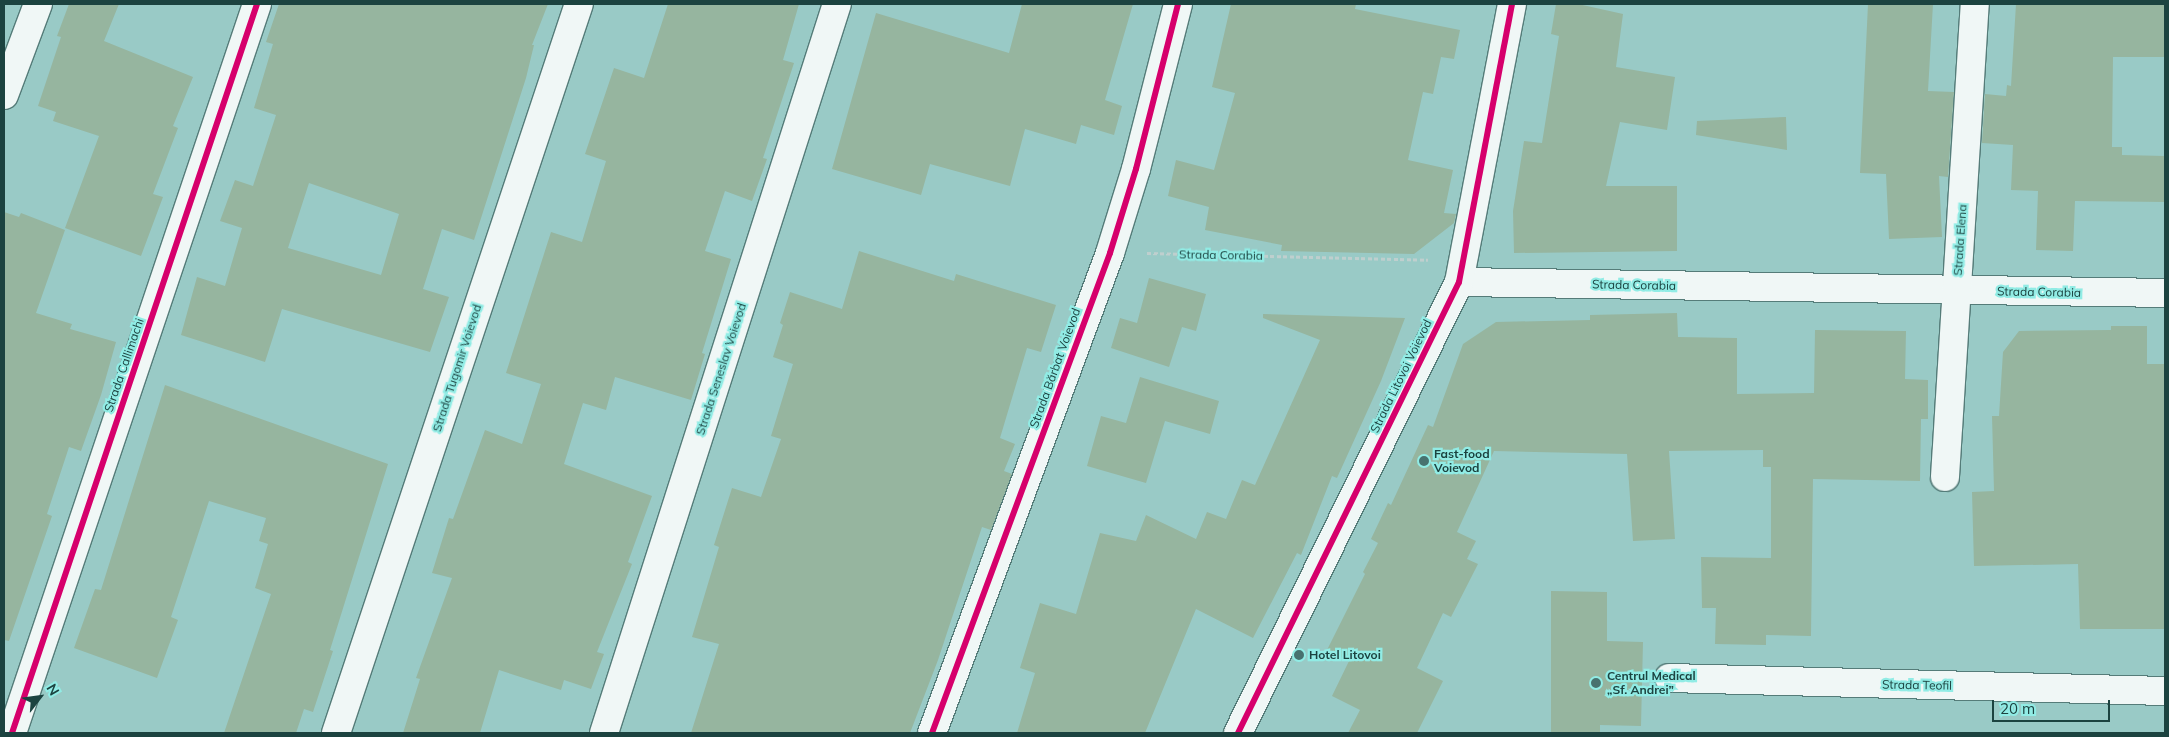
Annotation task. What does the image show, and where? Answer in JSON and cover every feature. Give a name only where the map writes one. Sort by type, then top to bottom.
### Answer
[{"type":"street","points":[[4,95],[38,4]]},
{"type":"street","name":"Strada Callimachi","points":[[12,733],[257,4]]},
{"type":"street","name":"Strada Tugomir Voievod","points":[[336,733],[579,4]]},
{"type":"street","name":"Strada Seneslav Voievod","points":[[604,733],[837,4]]},
{"type":"street","name":"Strada Bărbat Voievod","points":[[932,733],[1110,253],[1136,169],[1178,4]]},
{"type":"street","name":"Strada Litovoi Voievod","points":[[1238,733],[1459,282],[1512,4]]},
{"type":"street","name":"Strada Elena","points":[[1945,477],[1975,4]]},
{"type":"street","name":"Strada Corabia","points":[[1459,282],[2165,293]]},
{"type":"street","name":"Strada Teofil","points":[[1669,678],[2165,691]]},
{"type":"building","points":[[69,4],[119,4],[104,41],[193,77],[173,126],[178,128],[153,194],[163,197],[141,256],[65,228],[99,136],[53,121],[56,112],[38,106],[61,37],[57,36]]},
{"type":"building","points":[[279,4],[548,4],[532,45],[534,45],[526,78],[474,240],[442,229],[423,289],[449,297],[430,352],[282,309],[265,362],[181,335],[197,277],[225,286],[242,228],[220,221],[235,180],[253,186],[276,115],[254,108],[273,44],[266,42]],"holes":[[[309,183],[399,214],[381,275],[288,248]]]},
{"type":"building","points":[[668,4],[799,4],[783,60],[794,63],[763,158],[767,159],[752,201],[725,191],[705,251],[731,259],[702,353],[705,354],[691,400],[615,377],[606,410],[583,403],[564,464],[652,496],[628,562],[632,564],[597,652],[604,654],[591,689],[564,680],[561,690],[499,670],[480,733],[403,733],[420,679],[416,678],[452,578],[432,573],[449,518],[453,519],[485,430],[522,444],[541,384],[506,373],[551,232],[582,242],[606,161],[585,154],[614,68],[644,78]]},
{"type":"building","points":[[1022,4],[1133,4],[1105,100],[1122,106],[1114,135],[1081,125],[1076,144],[1025,129],[1010,186],[930,164],[921,195],[832,169],[876,13],[1009,53]]},
{"type":"building","points":[[1231,4],[1356,4],[1355,9],[1460,30],[1454,59],[1441,57],[1433,94],[1423,92],[1408,160],[1453,170],[1444,213],[1456,214],[1454,223],[1414,254],[1281,251],[1282,245],[1205,230],[1209,207],[1168,196],[1176,160],[1214,170],[1235,93],[1212,87]]},
{"type":"building","points":[[1556,4],[1578,4],[1623,14],[1616,67],[1675,77],[1667,130],[1620,122],[1606,186],[1677,186],[1677,251],[1514,253],[1513,211],[1524,141],[1542,143],[1559,36],[1551,34]]},
{"type":"building","points":[[1868,4],[1933,4],[1928,91],[1954,92],[1948,177],[1939,176],[1942,237],[1889,239],[1886,174],[1860,173]]},
{"type":"building","points":[[2016,4],[2165,4],[2165,57],[2113,57],[2112,147],[2122,147],[2122,155],[2165,156],[2165,202],[2075,201],[2073,251],[2036,250],[2038,191],[2011,190],[2013,145],[1982,143],[1985,94],[2006,96],[2007,85],[2011,86]]},
{"type":"building","points":[[1786,117],[1787,150],[1696,135],[1697,121]]},
{"type":"building","points":[[4,212],[19,217],[21,213],[65,230],[36,313],[72,324],[70,329],[116,342],[101,395],[81,451],[69,447],[47,514],[52,516],[9,641],[4,640]]},
{"type":"building","points":[[859,251],[954,281],[956,274],[1056,305],[1041,352],[1027,348],[1000,438],[1015,444],[1004,471],[1012,474],[991,530],[982,527],[938,660],[910,733],[691,733],[719,644],[692,637],[719,547],[714,545],[732,488],[761,497],[781,439],[771,436],[793,364],[773,357],[783,325],[780,323],[790,292],[842,309]]},
{"type":"building","points":[[1149,278],[1206,294],[1196,331],[1182,327],[1169,367],[1111,348],[1120,318],[1137,323]]},
{"type":"building","points":[[1677,313],[1678,337],[1737,338],[1737,394],[1814,393],[1815,330],[1906,331],[1905,379],[1928,380],[1928,419],[1921,419],[1920,481],[1813,479],[1811,636],[1766,635],[1766,645],[1715,644],[1716,608],[1702,608],[1701,557],[1771,558],[1771,467],[1763,467],[1763,450],[1669,451],[1675,539],[1633,541],[1627,454],[1494,451],[1457,532],[1476,541],[1467,559],[1478,564],[1451,617],[1443,613],[1417,668],[1443,681],[1417,733],[1348,733],[1360,710],[1332,696],[1349,661],[1327,650],[1365,574],[1363,572],[1378,543],[1371,539],[1388,503],[1391,505],[1428,425],[1433,427],[1463,344],[1496,322],[1590,320],[1590,315]]},
{"type":"building","points":[[1263,314],[1405,318],[1381,381],[1337,478],[1332,476],[1301,555],[1297,553],[1253,638],[1196,609],[1145,733],[1017,733],[1035,673],[1020,668],[1040,603],[1076,614],[1100,533],[1136,541],[1146,515],[1196,539],[1207,512],[1226,519],[1242,480],[1255,485],[1320,340],[1263,318]]},
{"type":"building","points":[[2111,326],[2147,326],[2147,364],[2165,364],[2165,629],[2080,629],[2078,564],[1974,566],[1972,492],[1994,491],[1992,416],[1999,416],[2003,352],[2019,331],[2111,330]]},
{"type":"building","points":[[1140,377],[1219,401],[1210,434],[1165,421],[1146,483],[1087,466],[1101,416],[1126,423]]},
{"type":"building","points":[[165,385],[388,464],[330,650],[333,651],[313,712],[304,709],[296,733],[224,733],[271,594],[255,588],[268,544],[259,541],[266,518],[209,501],[171,617],[178,620],[157,678],[74,648],[95,589],[101,590]]},
{"type":"building","name":"Centrul Medical „Sf. Andrei”","points":[[1551,591],[1607,592],[1607,641],[1643,642],[1641,726],[1600,725],[1600,733],[1551,733]]},
{"type":"cycle path","points":[[12,733],[257,4]]},
{"type":"cycle path","points":[[932,733],[1110,253],[1136,169],[1178,4]]},
{"type":"cycle path","points":[[1238,733],[1459,282],[1512,4]]},
{"type":"place","name":"Fast-food Voievod","points":[[1424,461]]},
{"type":"place","name":"Hotel Litovoi","points":[[1299,655]]},
{"type":"place","name":"Centrul Medical „Sf. Andrei”","points":[[1596,683]]}]
